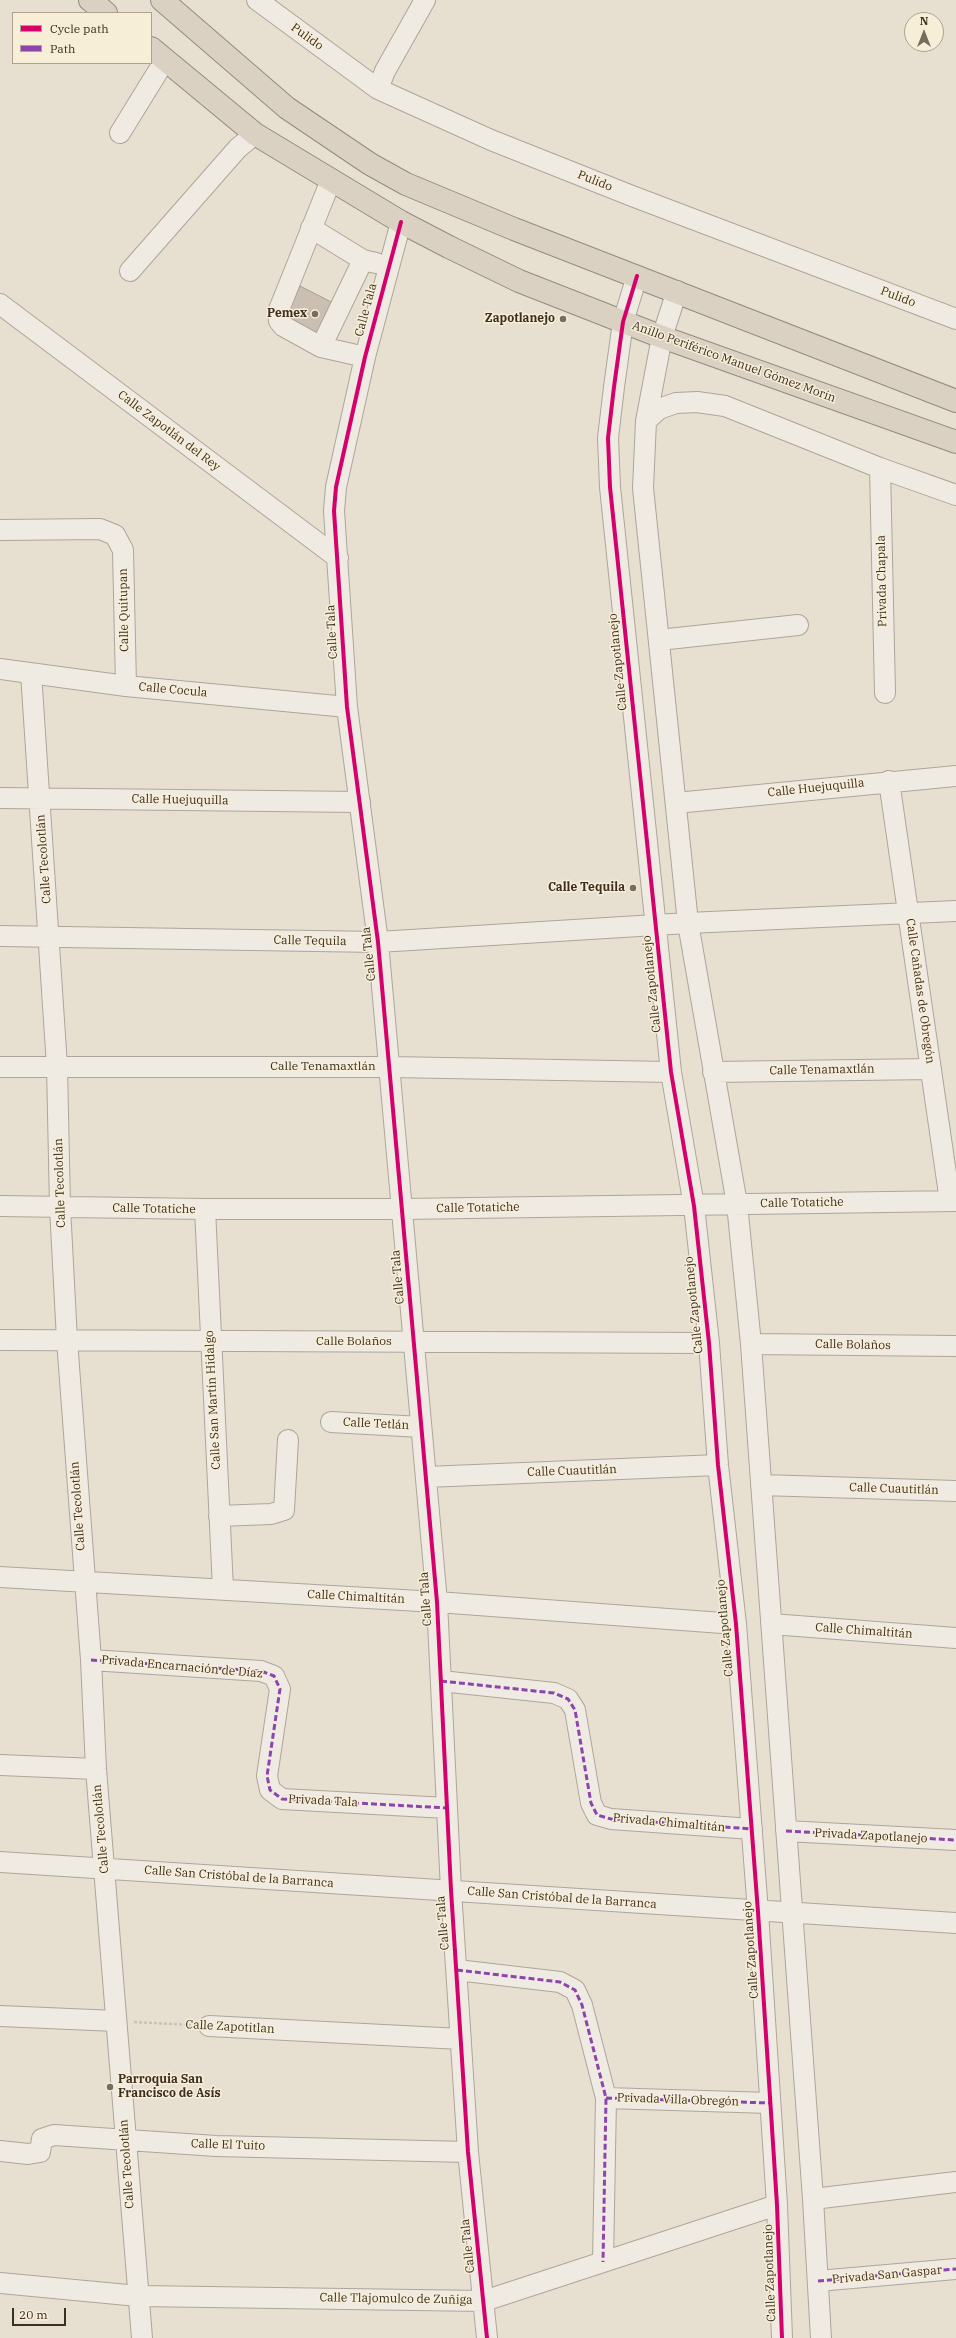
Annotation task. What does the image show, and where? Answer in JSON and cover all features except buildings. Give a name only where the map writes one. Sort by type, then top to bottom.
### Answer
[{"type":"highway","points":[[90,0],[105,12]]},
{"type":"highway","points":[[162,0],[287,108],[370,164],[420,190],[514,229],[677,291],[956,401]]},
{"type":"highway","name":"Anillo Periférico Manuel Gómez Morín","points":[[158,54],[255,134],[401,222],[519,281],[662,337],[956,442]]},
{"type":"street","name":"Pulido","points":[[257,0],[378,89],[498,143],[956,319]]},
{"type":"street","points":[[378,89],[385,71],[425,0]]},
{"type":"street","points":[[120,133],[158,54]]},
{"type":"street","points":[[130,271],[238,148],[255,134]]},
{"type":"street","points":[[331,180],[278,312],[279,321],[283,326],[322,347],[365,357]]},
{"type":"street","name":"Calle Tala","points":[[401,222],[365,357],[336,487],[334,511],[347,707],[378,942],[437,1602],[451,1890],[468,2152],[487,2338]]},
{"type":"street","points":[[311,228],[363,260],[388,267]]},
{"type":"street","points":[[322,347],[363,260]]},
{"type":"street","name":"Calle Zapotlanejo","points":[[637,276],[623,322],[608,438],[610,487],[671,1072],[694,1206],[709,1343],[718,1465],[736,1624],[778,2205],[782,2338]]},
{"type":"street","points":[[677,291],[662,337],[646,421],[643,488],[688,922],[737,1204],[751,1344],[813,2199],[821,2338]]},
{"type":"street","name":"Calle Zapotlán del Rey","points":[[0,304],[338,558]]},
{"type":"street","points":[[646,421],[659,409],[676,403],[697,402],[725,406],[880,468],[956,495]]},
{"type":"street","name":"Privada Chapala","points":[[880,468],[885,693]]},
{"type":"street","name":"Calle Quitupan","points":[[0,530],[100,529],[115,535],[123,550],[126,686]]},
{"type":"street","points":[[659,640],[798,625]]},
{"type":"street","name":"Calle Cocula","points":[[0,669],[126,686],[347,707]]},
{"type":"street","name":"Calle Tecolotlán","points":[[31,673],[57,1066],[60,1207],[83,1582],[91,1660],[96,1770],[142,2338]]},
{"type":"street","name":"Calle Huejuquilla","points":[[676,803],[889,781],[956,776]]},
{"type":"street","name":"Calle Cañadas de Obregón","points":[[889,781],[931,1068],[953,1201]]},
{"type":"street","name":"Calle Huejuquilla","points":[[0,798],[360,802]]},
{"type":"street","name":"Calle Tequila","points":[[0,936],[378,942],[656,926],[688,922],[956,911]]},
{"type":"street","name":"Calle Tenamaxtlán","points":[[0,1067],[389,1067],[671,1072]]},
{"type":"street","name":"Calle Tenamaxtlán","points":[[713,1072],[931,1068]]},
{"type":"street","name":"Calle Totatiche","points":[[0,1206],[205,1210],[402,1209],[694,1206],[953,1201]]},
{"type":"street","name":"Calle San Martín Hidalgo","points":[[205,1210],[210,1342],[223,1590]]},
{"type":"street","name":"Calle Bolaños","points":[[0,1340],[709,1343]]},
{"type":"street","name":"Calle Bolaños","points":[[751,1344],[956,1346]]},
{"type":"street","name":"Calle Tetlán","points":[[331,1422],[421,1427]]},
{"type":"street","points":[[219,1516],[271,1514],[284,1510],[288,1440]]},
{"type":"street","name":"Calle Cuautitlán","points":[[426,1477],[718,1465]]},
{"type":"street","name":"Calle Cuautitlán","points":[[761,1485],[956,1491]]},
{"type":"street","name":"Calle Chimaltitán","points":[[0,1578],[437,1602],[736,1624]]},
{"type":"street","name":"Calle Chimaltitán","points":[[771,1624],[956,1638]]},
{"type":"street","name":"Privada Encarnación de Díaz","points":[[91,1660],[261,1671],[274,1676]]},
{"type":"street","name":"Privada Tala","points":[[274,1676],[280,1689],[267,1776],[270,1790],[282,1799],[447,1808]]},
{"type":"street","name":"Privada Chimaltitán","points":[[441,1681],[554,1693],[568,1699],[575,1710],[591,1803],[597,1815],[611,1819],[752,1829]]},
{"type":"street","points":[[0,1765],[96,1770]]},
{"type":"street","name":"Privada Zapotlanejo","points":[[786,1832],[956,1840]]},
{"type":"street","name":"Calle San Cristóbal de la Barranca","points":[[0,1862],[451,1890],[758,1912],[792,1912],[956,1923]]},
{"type":"street","points":[[457,1970],[560,1982],[575,1990],[582,2005],[606,2098]]},
{"type":"street","points":[[0,2016],[116,2021]]},
{"type":"street","name":"Calle Zapotitlan","points":[[209,2026],[461,2039]]},
{"type":"street","name":"Privada Villa Obregón","points":[[603,2262],[606,2098],[770,2103]]},
{"type":"street","name":"Calle El Tuito","points":[[0,2151],[28,2154],[40,2152],[42,2139],[54,2135],[216,2146],[468,2152]]},
{"type":"street","points":[[813,2199],[956,2182]]},
{"type":"street","name":"Calle Tlajomulco de Zuñiga","points":[[0,2283],[138,2296],[484,2300],[778,2205]]},
{"type":"street","name":"Privada San Gaspar","points":[[818,2282],[956,2269]]},
{"type":"marked path","points":[[91,1660],[261,1671],[274,1676],[280,1689],[267,1776],[270,1790],[282,1799],[447,1808]]},
{"type":"marked path","points":[[441,1681],[554,1693],[568,1699],[575,1710],[591,1803],[597,1815],[611,1819],[752,1829]]},
{"type":"marked path","points":[[786,1831],[956,1840]]},
{"type":"marked path","points":[[457,1970],[560,1982],[575,1990],[582,2005],[606,2098],[603,2262]]},
{"type":"marked path","points":[[606,2098],[770,2103]]},
{"type":"marked path","points":[[818,2281],[956,2269]]},
{"type":"cycle path","points":[[401,222],[365,357],[336,487],[334,511],[347,707],[378,942],[437,1602],[451,1890],[468,2152],[487,2338]]},
{"type":"cycle path","points":[[637,276],[623,322],[614,387],[608,438],[610,487],[671,1072],[694,1206],[709,1343],[718,1465],[736,1624],[758,1912],[777,2205],[782,2338]]},
{"type":"place","name":"Pemex","points":[[315,314]]},
{"type":"place","name":"Zapotlanejo","points":[[563,319]]},
{"type":"place","name":"Calle Tequila","points":[[633,888]]},
{"type":"place","name":"Parroquia San Francisco de Asís","points":[[110,2087]]}]
